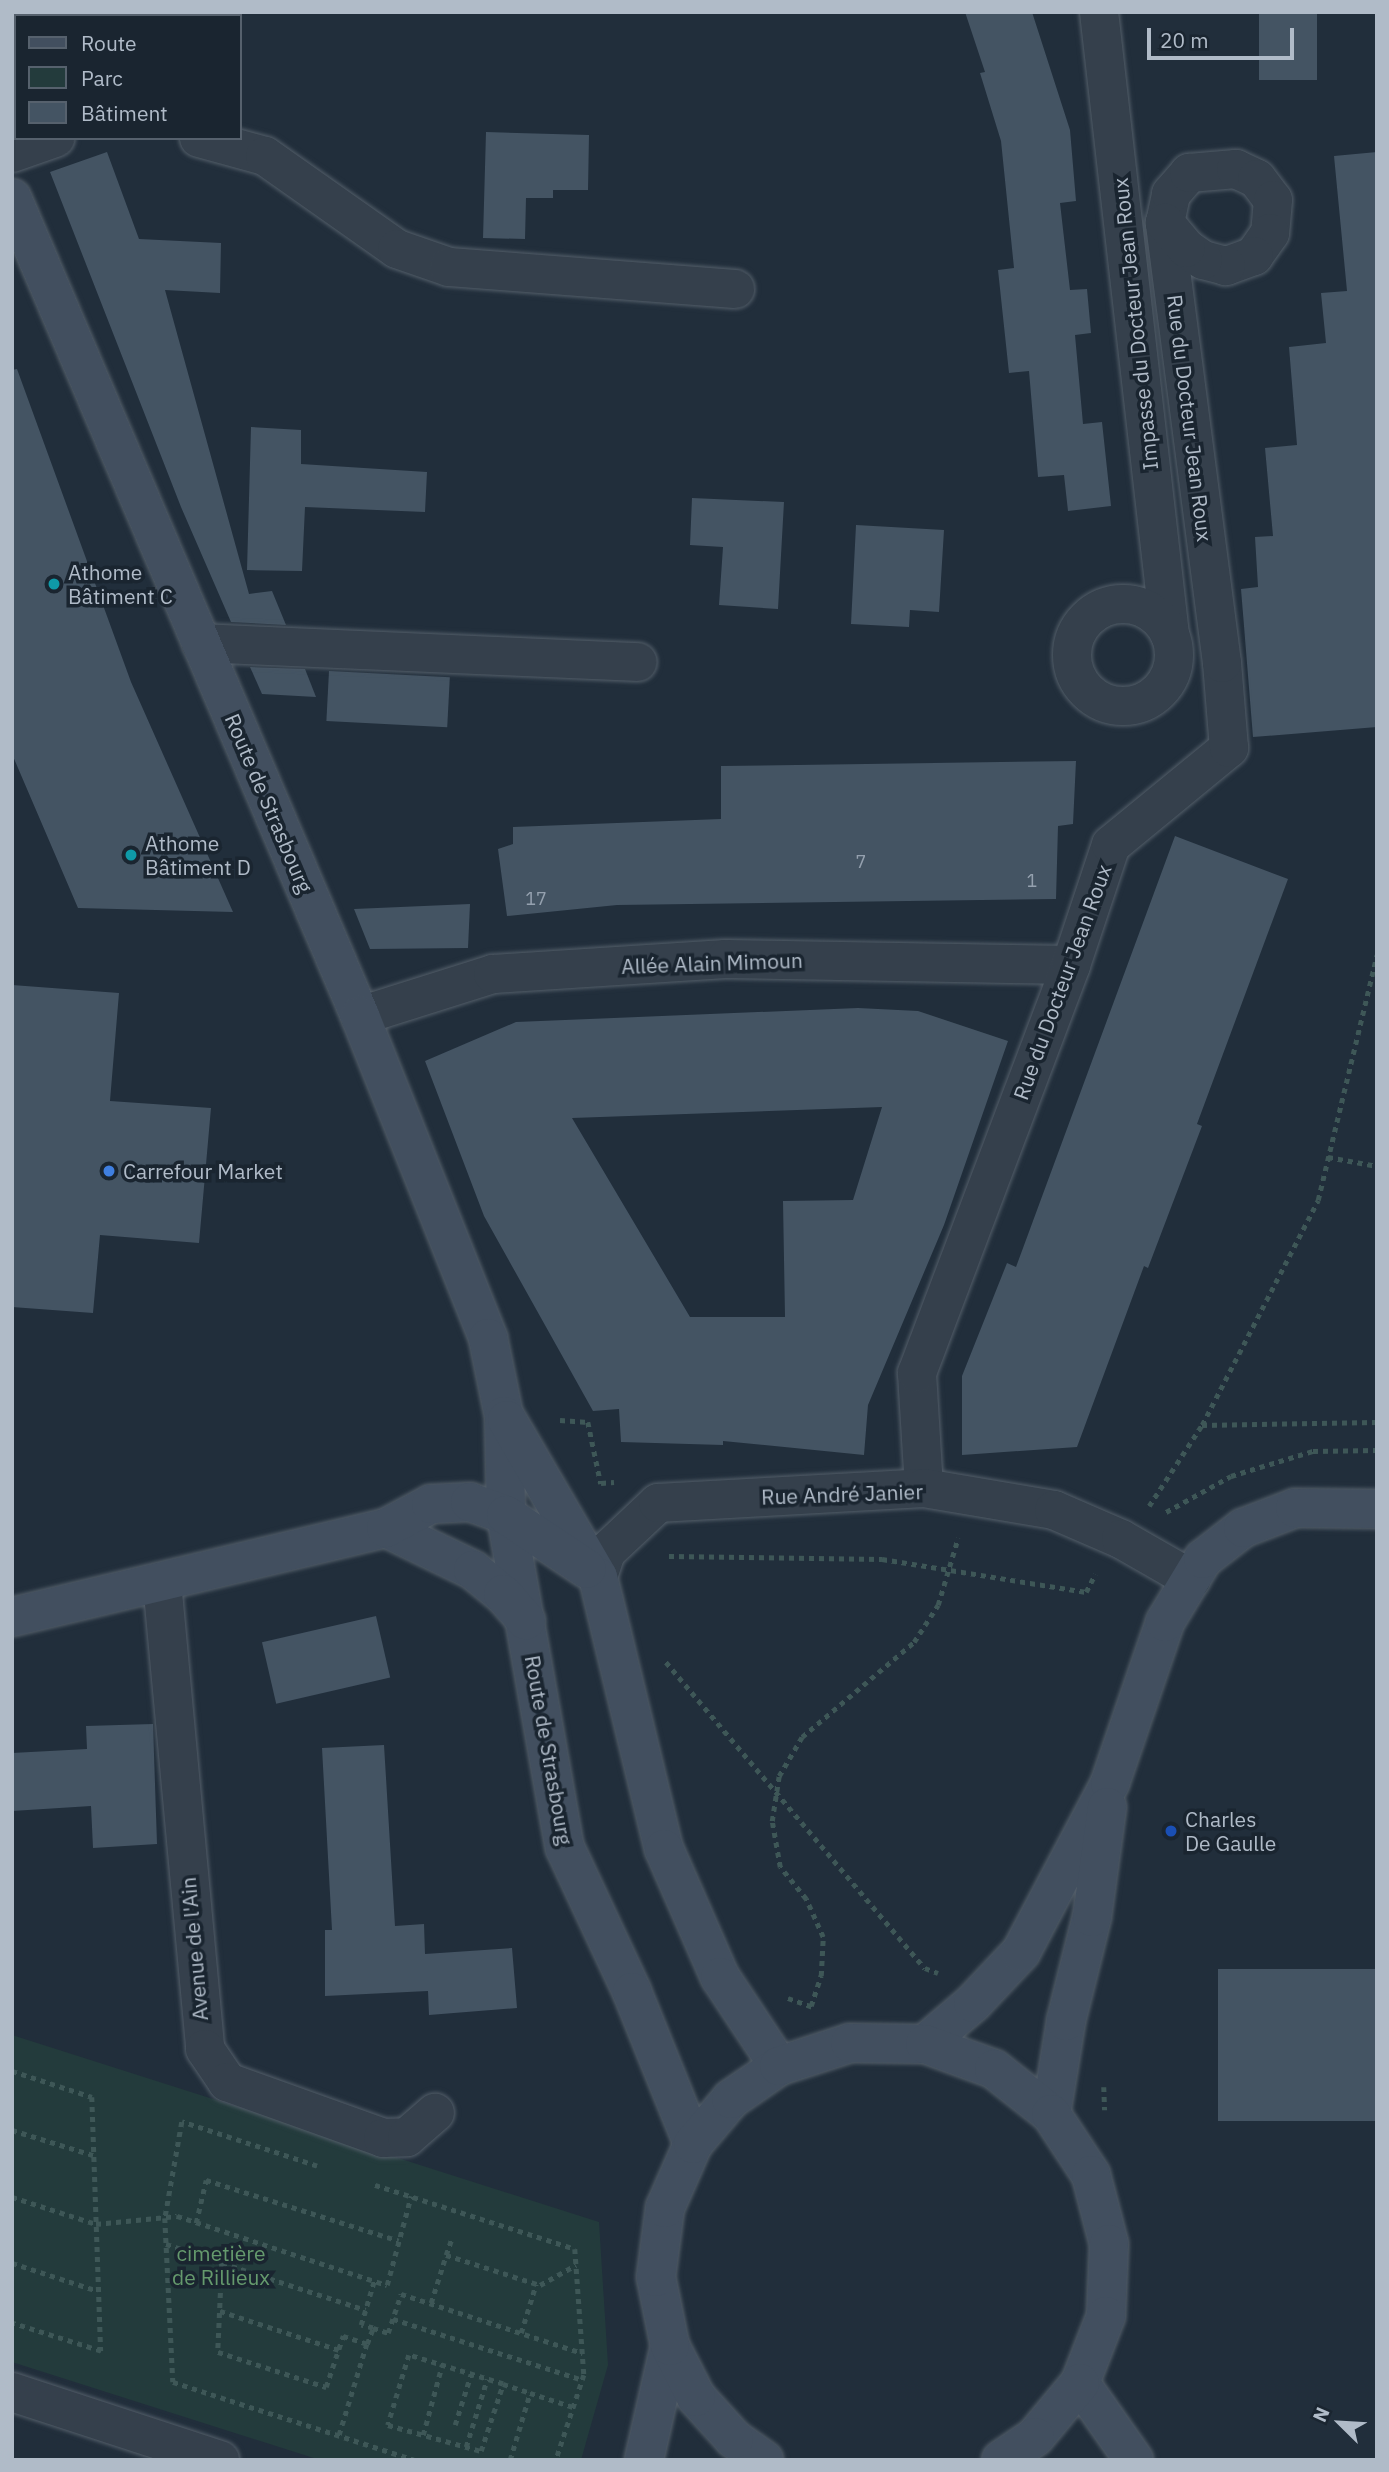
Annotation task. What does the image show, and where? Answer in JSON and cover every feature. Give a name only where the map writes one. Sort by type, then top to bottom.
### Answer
[{"type":"main road","name":"Route de Strasbourg","points":[[12,198],[360,1016],[488,1338],[504,1416],[506,1515],[565,1848],[632,1992],[694,2144]]},
{"type":"main road","name":"Route de Strasbourg","points":[[504,1416],[602,1565],[664,1849],[720,1978],[779,2066]]},
{"type":"main road","points":[[12,1617],[386,1528],[431,1504],[470,1502],[506,1515],[602,1565]]},
{"type":"main road","points":[[925,2044],[986,1990],[1021,1952],[1110,1783],[1165,1622],[1203,1559],[1243,1528],[1295,1508],[1377,1509]]},
{"type":"main road","points":[[386,1528],[473,1570],[503,1594],[526,1620]]},
{"type":"main road","points":[[1051,2114],[1066,2021],[1092,1917],[1110,1783]]},
{"type":"main road","points":[[764,2460],[734,2439],[696,2397],[670,2346],[656,2277],[665,2208],[694,2144],[731,2099],[779,2066],[850,2043],[925,2044],[994,2069],[1051,2114],[1091,2175],[1109,2244],[1106,2316],[1080,2383],[1035,2437],[1001,2460]]},
{"type":"main road","points":[[644,2460],[670,2346]]},
{"type":"main road","points":[[1080,2383],[1134,2460]]},
{"type":"street","name":"Impasse du Docteur Jean Roux","points":[[1098,12],[1170,635]]},
{"type":"street","points":[[12,153],[49,140]]},
{"type":"street","points":[[206,140],[265,156],[397,248],[449,267],[735,289]]},
{"type":"street","name":"Rue du Docteur Jean Roux","points":[[924,1488],[917,1373],[1071,965],[1111,845],[1229,748],[1222,663],[1165,223]]},
{"type":"street","points":[[201,643],[638,662]]},
{"type":"street","name":"Allée Alain Mimoun","points":[[360,1016],[493,974],[726,959],[1071,965]]},
{"type":"street","name":"Rue André Janier","points":[[602,1565],[658,1503],[924,1488],[1054,1510],[1121,1539],[1191,1578]]},
{"type":"street","name":"Avenue de l'Ain","points":[[162,1582],[205,2049],[226,2082],[383,2138],[407,2137],[435,2113]]},
{"type":"street","points":[[12,2392],[208,2458]]},
{"type":"path","points":[[1143,1515],[1202,1425],[1318,1200],[1374,978],[1377,955]]},
{"type":"path","points":[[1328,1157],[1377,1166]]},
{"type":"path","points":[[1202,1425],[1377,1422]]},
{"type":"path","points":[[1162,1514],[1231,1476],[1312,1451],[1377,1450]]},
{"type":"path","points":[[811,2007],[821,1976],[823,1937],[806,1899],[780,1867],[772,1821],[779,1776],[802,1737],[914,1642],[938,1605],[969,1495]]},
{"type":"path","points":[[602,1565],[633,1556],[882,1559],[1086,1592],[1100,1564]]},
{"type":"path","points":[[661,1656],[925,1968],[986,1990]]},
{"type":"path","points":[[12,2071],[92,2097],[100,2351],[12,2323]]},
{"type":"path","points":[[322,2167],[182,2122],[165,2218],[173,2382],[414,2460]]},
{"type":"path","points":[[12,2130],[93,2155]]},
{"type":"path","points":[[196,2223],[206,2180],[399,2241]]},
{"type":"path","points":[[373,2184],[575,2249],[583,2380],[556,2460]]},
{"type":"path","points":[[12,2197],[96,2224],[177,2216],[387,2285],[411,2196]]},
{"type":"path","points":[[431,2303],[452,2238]]},
{"type":"path","points":[[166,2244],[366,2310]]},
{"type":"path","points":[[446,2255],[540,2285],[576,2265]]},
{"type":"path","points":[[12,2263],[98,2291]]},
{"type":"path","points":[[222,2263],[218,2352],[326,2387],[343,2336],[367,2344]]},
{"type":"path","points":[[374,2281],[361,2325],[388,2333],[401,2294],[583,2353]]},
{"type":"path","points":[[521,2333],[536,2284]]},
{"type":"path","points":[[220,2311],[339,2350]]},
{"type":"path","points":[[393,2319],[583,2380]]},
{"type":"path","points":[[339,2435],[373,2328]]},
{"type":"path","points":[[503,2384],[481,2451],[387,2425],[409,2355],[503,2384],[573,2407]]},
{"type":"path","points":[[423,2435],[442,2365]]},
{"type":"path","points":[[455,2426],[471,2374]]},
{"type":"path","points":[[467,2447],[487,2379]]},
{"type":"path","points":[[510,2460],[530,2393]]},
{"type":"green space","name":"cimetière de Rillieux","points":[[12,2035],[599,2222],[608,2365],[581,2460],[320,2460],[12,2362]]},
{"type":"building","points":[[965,12],[1032,12],[1070,130],[1076,201],[1060,203],[1070,290],[1087,289],[1091,333],[1075,335],[1083,424],[1102,422],[1111,506],[1068,511],[1064,475],[1038,477],[1029,371],[1009,373],[998,270],[1014,268],[1001,141],[980,73],[985,72]]},
{"type":"building","points":[[1259,12],[1317,12],[1317,80],[1259,80]]},
{"type":"building","points":[[486,132],[589,135],[588,190],[553,190],[553,198],[526,198],[525,239],[483,238]]},
{"type":"building","points":[[107,152],[139,239],[221,243],[220,293],[165,290],[249,594],[272,591],[286,625],[231,622],[181,507],[50,172]]},
{"type":"building","points":[[1377,152],[1377,727],[1253,737],[1241,589],[1258,587],[1255,537],[1273,536],[1265,448],[1297,445],[1289,347],[1326,343],[1321,293],[1347,291],[1334,156]]},
{"type":"building","points":[[17,369],[131,682],[233,912],[78,908],[12,754],[12,370]]},
{"type":"building","points":[[251,427],[301,430],[301,464],[427,472],[425,512],[305,507],[302,571],[247,570]]},
{"type":"building","points":[[692,498],[784,502],[778,609],[719,605],[723,547],[690,545]]},
{"type":"building","points":[[856,525],[944,530],[939,612],[910,610],[909,627],[851,624]]},
{"type":"building","points":[[250,667],[305,669],[316,697],[262,694]]},
{"type":"building","points":[[329,671],[450,677],[447,727],[326,721]]},
{"type":"building","points":[[1076,761],[1073,824],[1058,826],[1056,899],[617,905],[507,916],[498,849],[513,844],[513,827],[721,819],[721,766]]},
{"type":"building","points":[[1175,836],[1288,879],[1197,1124],[1202,1126],[1148,1268],[1144,1266],[1077,1447],[962,1455],[962,1376],[1007,1263],[1016,1267]]},
{"type":"building","points":[[470,904],[468,948],[370,949],[354,909]]},
{"type":"building","name":"Carrefour Market","points":[[12,985],[119,993],[110,1101],[211,1108],[199,1243],[100,1235],[93,1313],[12,1307]]},
{"type":"building","points":[[858,1008],[918,1011],[1008,1041],[944,1225],[868,1405],[864,1455],[723,1441],[723,1445],[621,1442],[619,1409],[593,1411],[484,1216],[425,1061],[516,1022]],"holes":[[[882,1107],[853,1200],[783,1201],[785,1317],[690,1317],[572,1118]]]},
{"type":"building","points":[[376,1616],[390,1677],[276,1704],[262,1642]]},
{"type":"building","points":[[153,1724],[157,1844],[93,1848],[91,1806],[12,1811],[12,1753],[87,1749],[86,1726]]},
{"type":"building","points":[[384,1745],[395,1926],[424,1924],[425,1954],[512,1948],[517,2008],[429,2015],[428,1991],[325,1996],[325,1930],[332,1930],[322,1748]]},
{"type":"building","points":[[1218,1969],[1377,1969],[1377,2121],[1218,2121]]},
{"type":"place","name":"Athome Bâtiment C","points":[[54,584]]},
{"type":"place","name":"Athome Bâtiment D","points":[[131,855]]},
{"type":"place","name":"Carrefour Market","points":[[109,1171]]},
{"type":"place","name":"Charles De Gaulle","points":[[1171,1831]]}]
